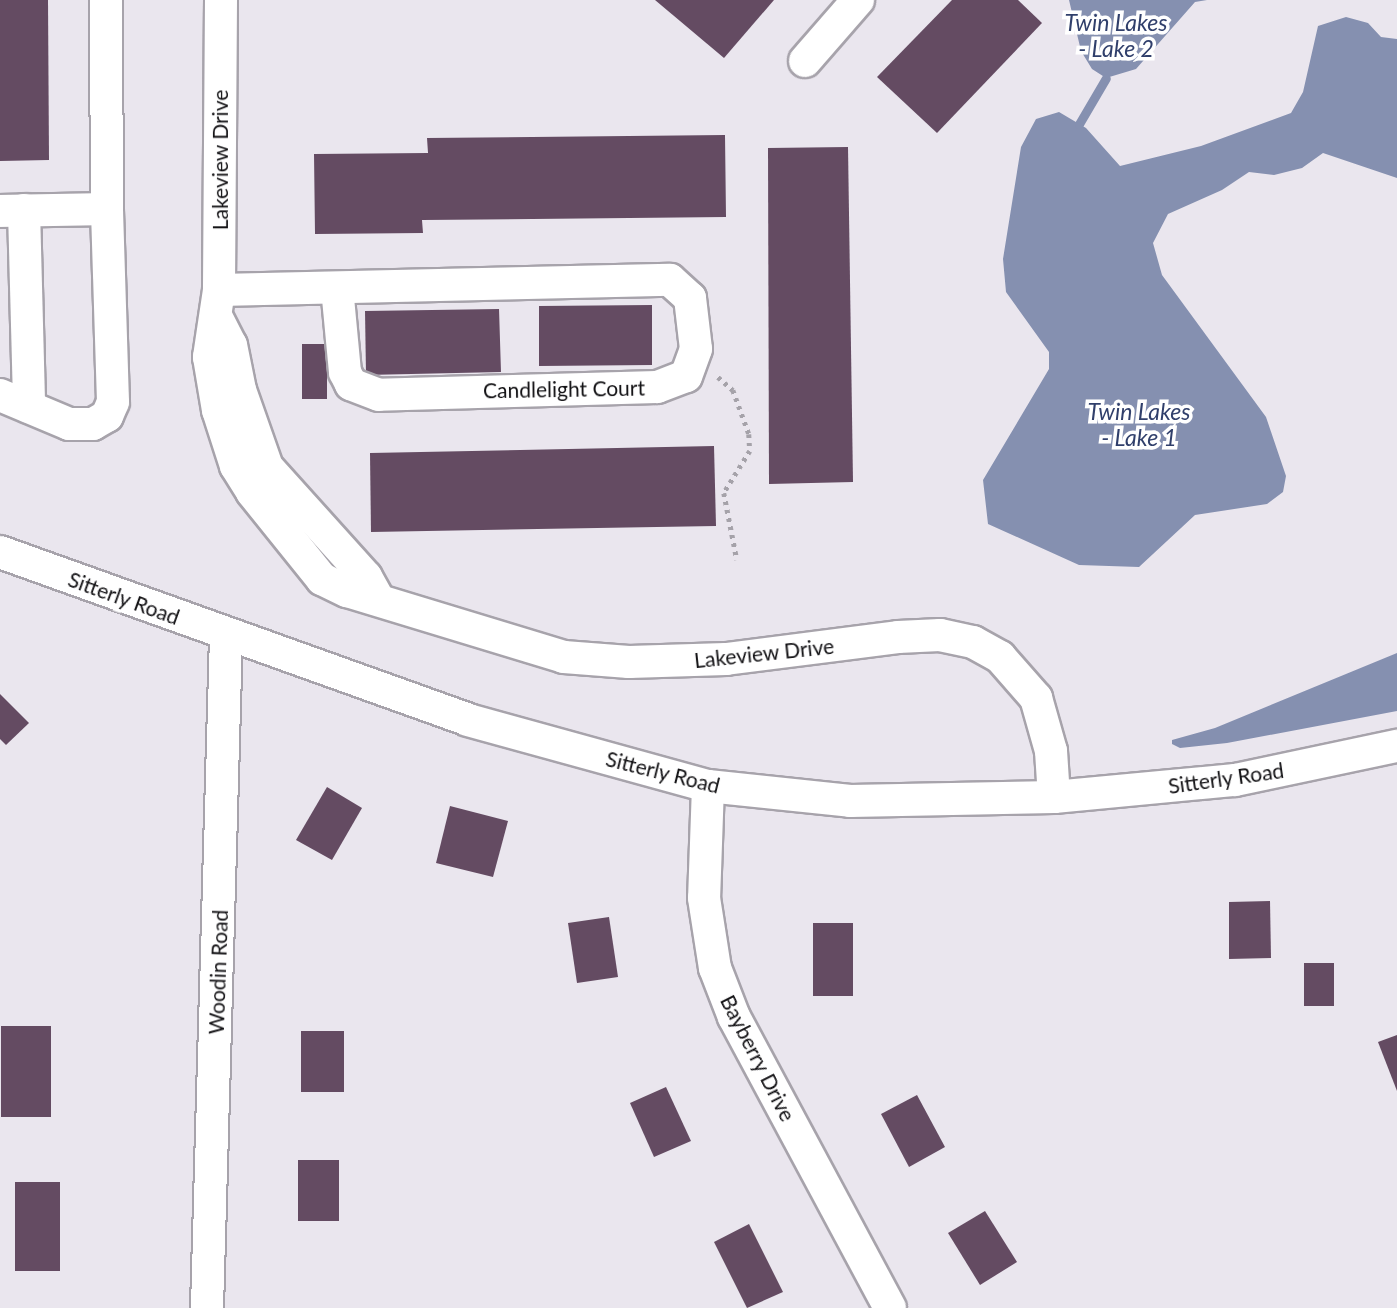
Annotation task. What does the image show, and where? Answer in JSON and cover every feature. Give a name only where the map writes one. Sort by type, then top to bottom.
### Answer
[{"type":"street","points":[[0,395],[81,425],[107,416],[113,402],[107,209],[106,0]]},
{"type":"street","name":"Lakeview Drive","points":[[221,0],[218,305],[231,345],[240,390],[267,467],[366,577],[376,597],[564,656],[629,663],[726,659],[898,637],[940,635],[973,642],[1000,657],[1035,698],[1051,751],[1054,797]]},
{"type":"street","points":[[805,61],[858,0]]},
{"type":"street","points":[[29,407],[12,211],[107,209]]},
{"type":"street","points":[[218,305],[337,288],[670,280],[690,298],[695,313],[692,367]]},
{"type":"street","name":"Candlelight Court","points":[[337,288],[345,372],[351,384],[379,395],[657,387],[686,376],[692,367]]},
{"type":"street","name":"Sitterly Road","points":[[0,552],[468,720],[708,786],[850,801],[1054,797],[1235,780],[1397,746]]},
{"type":"street","name":"Woodin Road","points":[[207,1308],[226,635]]},
{"type":"street","name":"Bayberry Drive","points":[[708,786],[704,898],[715,968],[734,1017],[890,1308]]},
{"type":"path","points":[[692,367],[723,379],[733,390],[749,434],[750,451],[724,493],[737,560]]},
{"type":"water","name":"Twin Lakes - Lake 2","points":[[1069,0],[1207,0],[1195,2],[1136,69],[1106,78],[1092,69],[1081,51]]},
{"type":"water","name":"Twin Lakes - Lake 1","points":[[1346,17],[1368,23],[1381,37],[1397,39],[1397,178],[1323,153],[1302,168],[1274,175],[1249,172],[1222,190],[1168,214],[1153,243],[1162,275],[1266,417],[1286,476],[1283,492],[1267,504],[1195,515],[1139,567],[1079,565],[988,524],[983,480],[1049,369],[1049,352],[1006,292],[1003,259],[1021,147],[1036,119],[1059,112],[1086,128],[1120,166],[1201,146],[1291,113],[1303,92],[1318,26]]},
{"type":"water","points":[[1397,653],[1397,711],[1227,743],[1180,748],[1172,744],[1172,740],[1215,728]]},
{"type":"building","points":[[0,0],[48,0],[49,160],[0,161]]},
{"type":"building","points":[[655,0],[774,0],[724,58]]},
{"type":"building","points":[[952,0],[1018,0],[1042,23],[937,133],[877,77]]},
{"type":"building","points":[[725,135],[726,217],[422,220],[423,233],[315,234],[314,154],[428,153],[427,138]]},
{"type":"building","points":[[848,147],[853,482],[769,484],[768,148]]},
{"type":"building","points":[[652,305],[652,365],[539,366],[539,306]]},
{"type":"building","points":[[499,309],[501,372],[366,375],[365,311]]},
{"type":"building","points":[[302,344],[327,344],[327,399],[302,399]]},
{"type":"building","points":[[714,446],[716,526],[371,532],[370,453]]},
{"type":"building","points":[[0,694],[29,723],[6,745],[0,739]]},
{"type":"building","points":[[327,787],[362,808],[332,860],[296,840]]},
{"type":"building","points":[[450,806],[508,821],[493,877],[436,863]]},
{"type":"building","points":[[1270,901],[1271,958],[1229,959],[1229,902]]},
{"type":"building","points":[[609,917],[618,977],[577,983],[568,923]]},
{"type":"building","points":[[813,923],[853,923],[853,996],[813,996]]},
{"type":"building","points":[[1304,963],[1334,963],[1334,1006],[1304,1006]]},
{"type":"building","points":[[1,1026],[51,1026],[51,1117],[1,1117]]},
{"type":"building","points":[[301,1031],[344,1031],[344,1092],[301,1092]]},
{"type":"building","points":[[1397,1035],[1397,1091],[1378,1042]]},
{"type":"building","points":[[666,1087],[691,1141],[654,1157],[630,1103]]},
{"type":"building","points":[[917,1095],[945,1147],[909,1167],[881,1114]]},
{"type":"building","points":[[298,1160],[339,1160],[339,1221],[298,1221]]},
{"type":"building","points":[[15,1182],[60,1182],[60,1271],[15,1271]]},
{"type":"building","points":[[985,1211],[1017,1262],[980,1285],[948,1233]]},
{"type":"building","points":[[749,1224],[783,1292],[747,1308],[714,1242]]},
{"type":"waterway","points":[[1079,124],[1106,78]]}]
